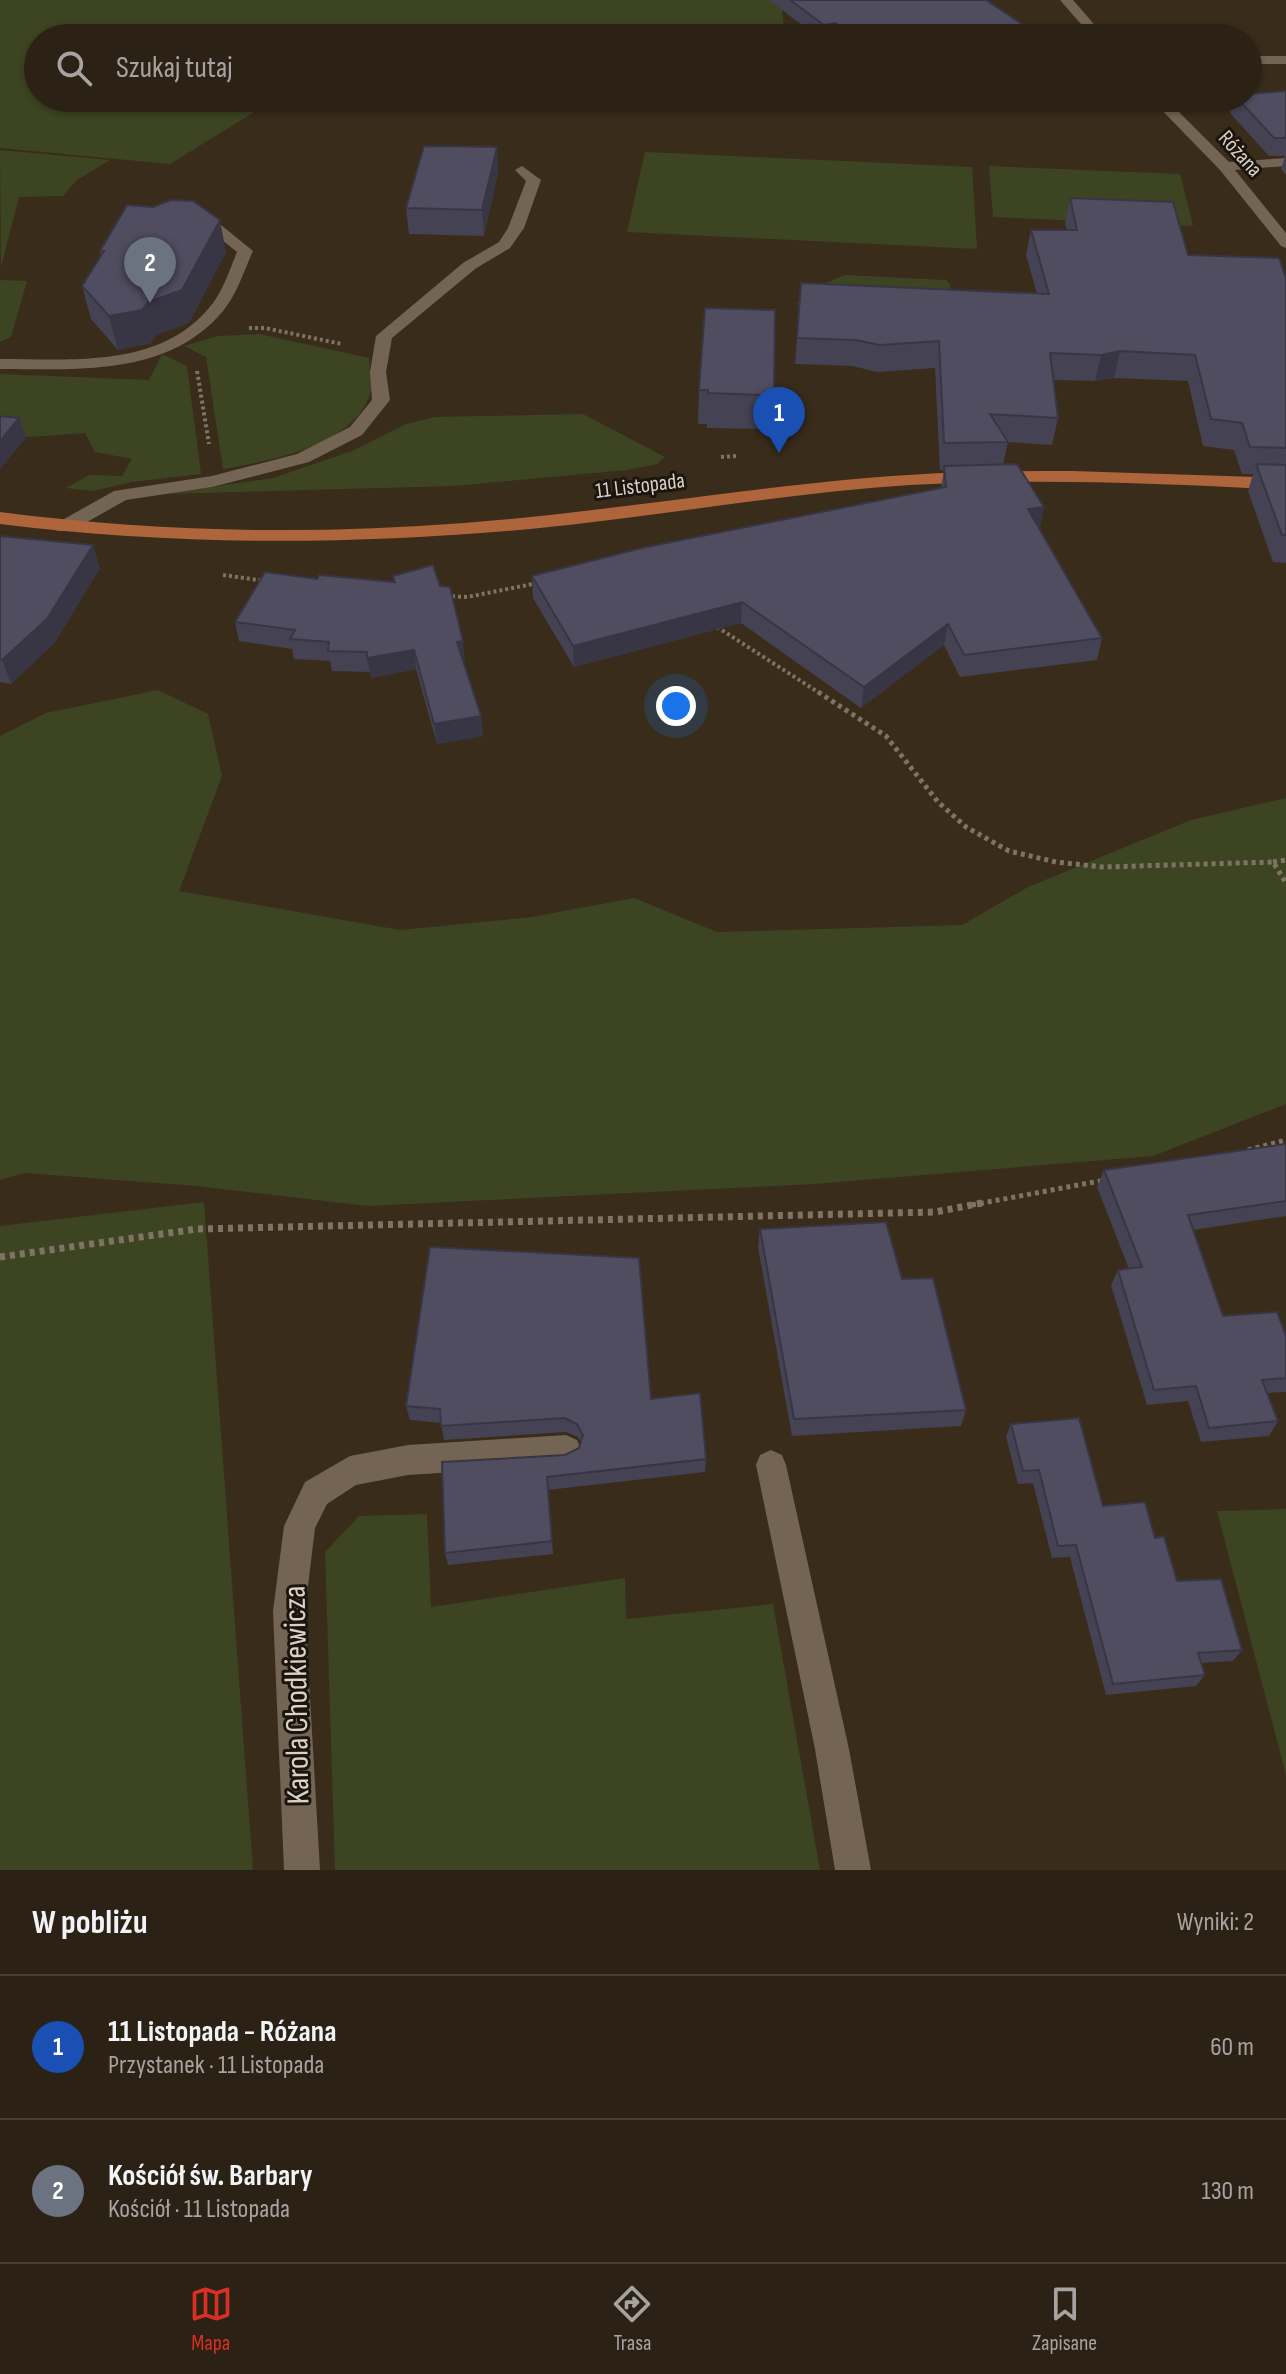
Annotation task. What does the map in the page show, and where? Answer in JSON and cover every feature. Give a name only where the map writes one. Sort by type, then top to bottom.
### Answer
[{"type":"main road","name":"11 Listopada","points":[[0,518],[64,527],[180,534],[357,535],[533,523],[782,492],[938,479],[1286,484]]},
{"type":"street","points":[[1066,0],[1087,24]]},
{"type":"street","points":[[1262,60],[1286,60]]},
{"type":"street","name":"Różana","points":[[1171,112],[1225,167],[1286,243]]},
{"type":"street","points":[[1225,167],[1286,162]]},
{"type":"street","points":[[64,527],[121,495],[212,481],[303,458],[356,431],[381,400],[378,372],[384,336],[469,266],[505,245],[516,228],[534,180],[522,170]]},
{"type":"street","points":[[0,364],[123,361],[171,349],[201,327],[221,304],[245,251],[216,228],[188,225]]},
{"type":"street","name":"Karola Chodkiewicza","points":[[302,1870],[289,1611],[300,1526],[316,1493],[350,1471],[408,1460],[566,1450]]},
{"type":"street","points":[[771,1465],[832,1749],[853,1870]]},
{"type":"path","points":[[201,327],[265,328],[324,339],[381,355]]},
{"type":"path","points":[[171,349],[194,361],[201,383],[212,481]]},
{"type":"path","points":[[707,620],[886,736],[938,802],[966,827],[1009,851],[1056,862],[1103,867],[1286,860]]},
{"type":"path","points":[[1273,862],[1286,883]]},
{"type":"path","points":[[1234,1153],[1286,1140]]},
{"type":"path","points":[[0,1257],[197,1229],[935,1212],[1109,1179]]},
{"type":"green space","points":[[0,0],[781,0],[784,24],[24,24],[24,112],[254,112],[170,164],[0,148]]},
{"type":"green space","points":[[0,150],[110,160],[77,180],[63,196],[19,197],[1,267]]},
{"type":"green space","points":[[645,152],[972,167],[977,249],[627,232]]},
{"type":"green space","points":[[989,166],[1180,174],[1193,226],[993,217]]},
{"type":"green space","points":[[845,275],[946,280],[950,285],[951,312],[796,304],[814,288]]},
{"type":"green space","points":[[0,280],[27,281],[11,337],[0,342]]},
{"type":"green space","points":[[259,334],[369,358],[371,390],[363,409],[331,437],[287,455],[223,469],[206,357],[184,346],[218,336]]},
{"type":"green space","points":[[162,354],[187,366],[201,474],[132,482],[93,491],[66,488],[89,475],[122,476],[132,459],[95,452],[85,433],[28,437],[0,433],[0,374],[149,380]]},
{"type":"green space","points":[[583,414],[665,457],[657,464],[627,470],[454,486],[163,494],[273,478],[352,451],[406,424],[435,417]]},
{"type":"green space","points":[[158,690],[208,714],[222,776],[179,891],[400,930],[532,917],[634,898],[717,932],[962,925],[1028,887],[1191,820],[1286,798],[1286,1104],[1153,1156],[815,1184],[368,1206],[196,1186],[25,1173],[0,1180],[0,736],[46,713]]},
{"type":"green space","points":[[204,1202],[253,1870],[0,1870],[0,1226]]},
{"type":"green space","points":[[1286,1509],[1286,1775],[1217,1511]]},
{"type":"green space","points":[[427,1514],[431,1607],[625,1578],[626,1619],[773,1604],[820,1870],[335,1870],[325,1552],[359,1516]]},
{"type":"building","points":[[790,0],[986,0],[1022,24],[835,23],[823,24]]},
{"type":"building","points":[[1286,91],[1286,138],[1274,138],[1250,112],[1262,112],[1262,93]]},
{"type":"building","points":[[424,146],[497,147],[482,210],[406,208]]},
{"type":"building","points":[[1070,198],[1173,202],[1188,255],[1279,258],[1286,278],[1286,448],[1250,447],[1242,423],[1211,419],[1195,355],[1120,351],[1101,355],[1050,353],[1058,418],[990,414],[1008,442],[944,443],[939,341],[880,345],[856,340],[797,338],[801,283],[1049,294],[1031,230],[1077,230]]},
{"type":"building","points":[[171,200],[193,201],[220,220],[182,290],[148,302],[142,310],[109,316],[82,286],[104,251],[100,251],[127,205],[153,207]]},
{"type":"building","points":[[705,308],[775,310],[774,393],[708,393],[708,390],[699,390]]},
{"type":"building","points":[[0,416],[19,418],[0,441]]},
{"type":"building","points":[[1017,464],[1044,507],[1028,509],[1102,638],[964,655],[948,624],[864,687],[742,602],[573,646],[532,576],[642,548],[946,487],[944,466]]},
{"type":"building","points":[[1256,464],[1286,465],[1286,535],[1282,535]]},
{"type":"building","points":[[0,536],[93,545],[47,619],[2,660],[0,660]]},
{"type":"building","points":[[433,565],[440,586],[450,587],[463,641],[457,642],[481,716],[434,724],[414,650],[367,658],[367,652],[328,651],[329,642],[290,639],[295,630],[235,622],[265,572],[317,579],[319,575],[395,582],[393,576]]},
{"type":"building","points":[[1286,1144],[1286,1201],[1188,1215],[1223,1316],[1277,1312],[1286,1336],[1286,1378],[1262,1380],[1278,1421],[1209,1428],[1196,1386],[1154,1390],[1118,1270],[1142,1267],[1104,1170]]},
{"type":"building","points":[[886,1222],[902,1279],[933,1278],[966,1410],[794,1419],[760,1229]]},
{"type":"building","points":[[430,1247],[639,1258],[651,1399],[700,1393],[706,1459],[547,1477],[552,1541],[445,1553],[442,1462],[565,1455],[579,1448],[583,1435],[577,1424],[565,1418],[441,1426],[440,1409],[406,1406]]},
{"type":"building","points":[[1079,1418],[1103,1506],[1145,1502],[1155,1538],[1164,1536],[1177,1581],[1221,1579],[1242,1650],[1198,1653],[1205,1675],[1113,1684],[1076,1545],[1058,1546],[1039,1470],[1023,1471],[1011,1424]]},
{"type":"place","name":"Kościół św. Barbary","points":[[150,303]]},
{"type":"place","name":"11 Listopada - Różana","points":[[779,453]]}]
